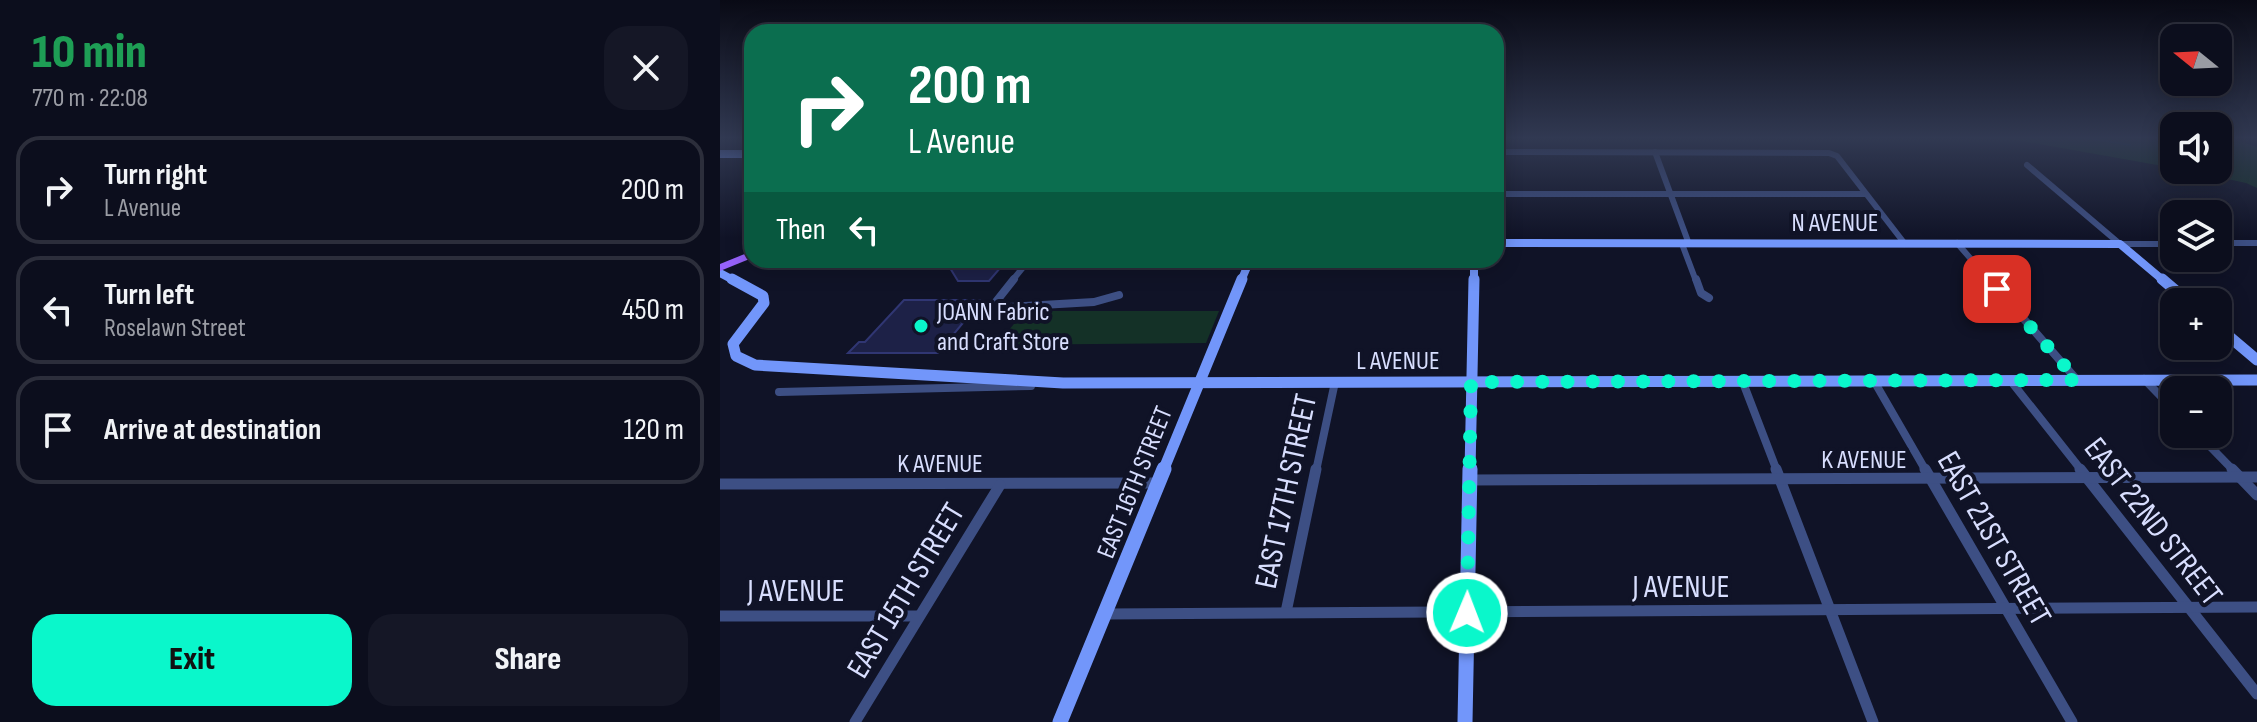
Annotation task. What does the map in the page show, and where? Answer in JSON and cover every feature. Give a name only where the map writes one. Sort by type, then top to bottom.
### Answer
[{"type":"main road","points":[[720,270],[744,258]]},
{"type":"street","points":[[1662,171],[1701,293],[1709,298]]},
{"type":"street","points":[[1848,171],[1905,244]]},
{"type":"street","points":[[2034,171],[2172,288]]},
{"type":"street","points":[[1504,194],[1865,194]]},
{"type":"street","name":"N AVENUE","points":[[1504,243],[2160,244]]},
{"type":"street","points":[[1957,243],[2077,380]]},
{"type":"street","points":[[2232,243],[2257,243]]},
{"type":"street","points":[[1023,268],[991,308],[1094,302],[1119,295]]},
{"type":"street","name":"EAST 16TH STREET","points":[[1060,722],[1247,268]]},
{"type":"street","points":[[1465,722],[1474,268]]},
{"type":"street","points":[[720,270],[763,296],[764,303],[733,344],[732,351],[739,359],[755,365],[1063,383]]},
{"type":"street","points":[[2232,339],[2257,360]]},
{"type":"street","points":[[2144,379],[2160,396]]},
{"type":"street","points":[[1742,380],[1873,722]]},
{"type":"street","name":"EAST 22ND STREET","points":[[2010,380],[2257,694]]},
{"type":"street","name":"L AVENUE","points":[[779,392],[981,389],[1063,383],[2257,380]]},
{"type":"street","name":"EAST 21ST STREET","points":[[1874,381],[2072,722]]},
{"type":"street","name":"EAST 17TH STREET","points":[[1286,612],[1335,382]]},
{"type":"street","points":[[2212,448],[2257,495]]},
{"type":"street","name":"K AVENUE","points":[[1471,480],[1931,480],[2086,475],[2257,477]]},
{"type":"street","name":"K AVENUE","points":[[720,484],[1159,483]]},
{"type":"street","name":"EAST 15TH STREET","points":[[855,722],[1000,485]]},
{"type":"street","name":"J AVENUE","points":[[1105,614],[2257,607]]},
{"type":"street","name":"J AVENUE","points":[[720,616],[919,616]]},
{"type":"green space","points":[[2232,171],[2257,171],[2257,188],[2232,180]]},
{"type":"green space","points":[[1025,311],[1219,311],[1206,343],[996,345]]},
{"type":"building","points":[[950,268],[1000,268],[989,281],[958,281]]},
{"type":"building","name":"JOANN Fabric and Craft Store","points":[[904,300],[982,300],[938,353],[848,353],[859,342],[865,342]]},
{"type":"place","name":"JOANN Fabric and Craft Store","points":[[921,326]]},
{"type":"route","points":[[1467,613],[1471,382],[2077,380],[1997,289]]}]
